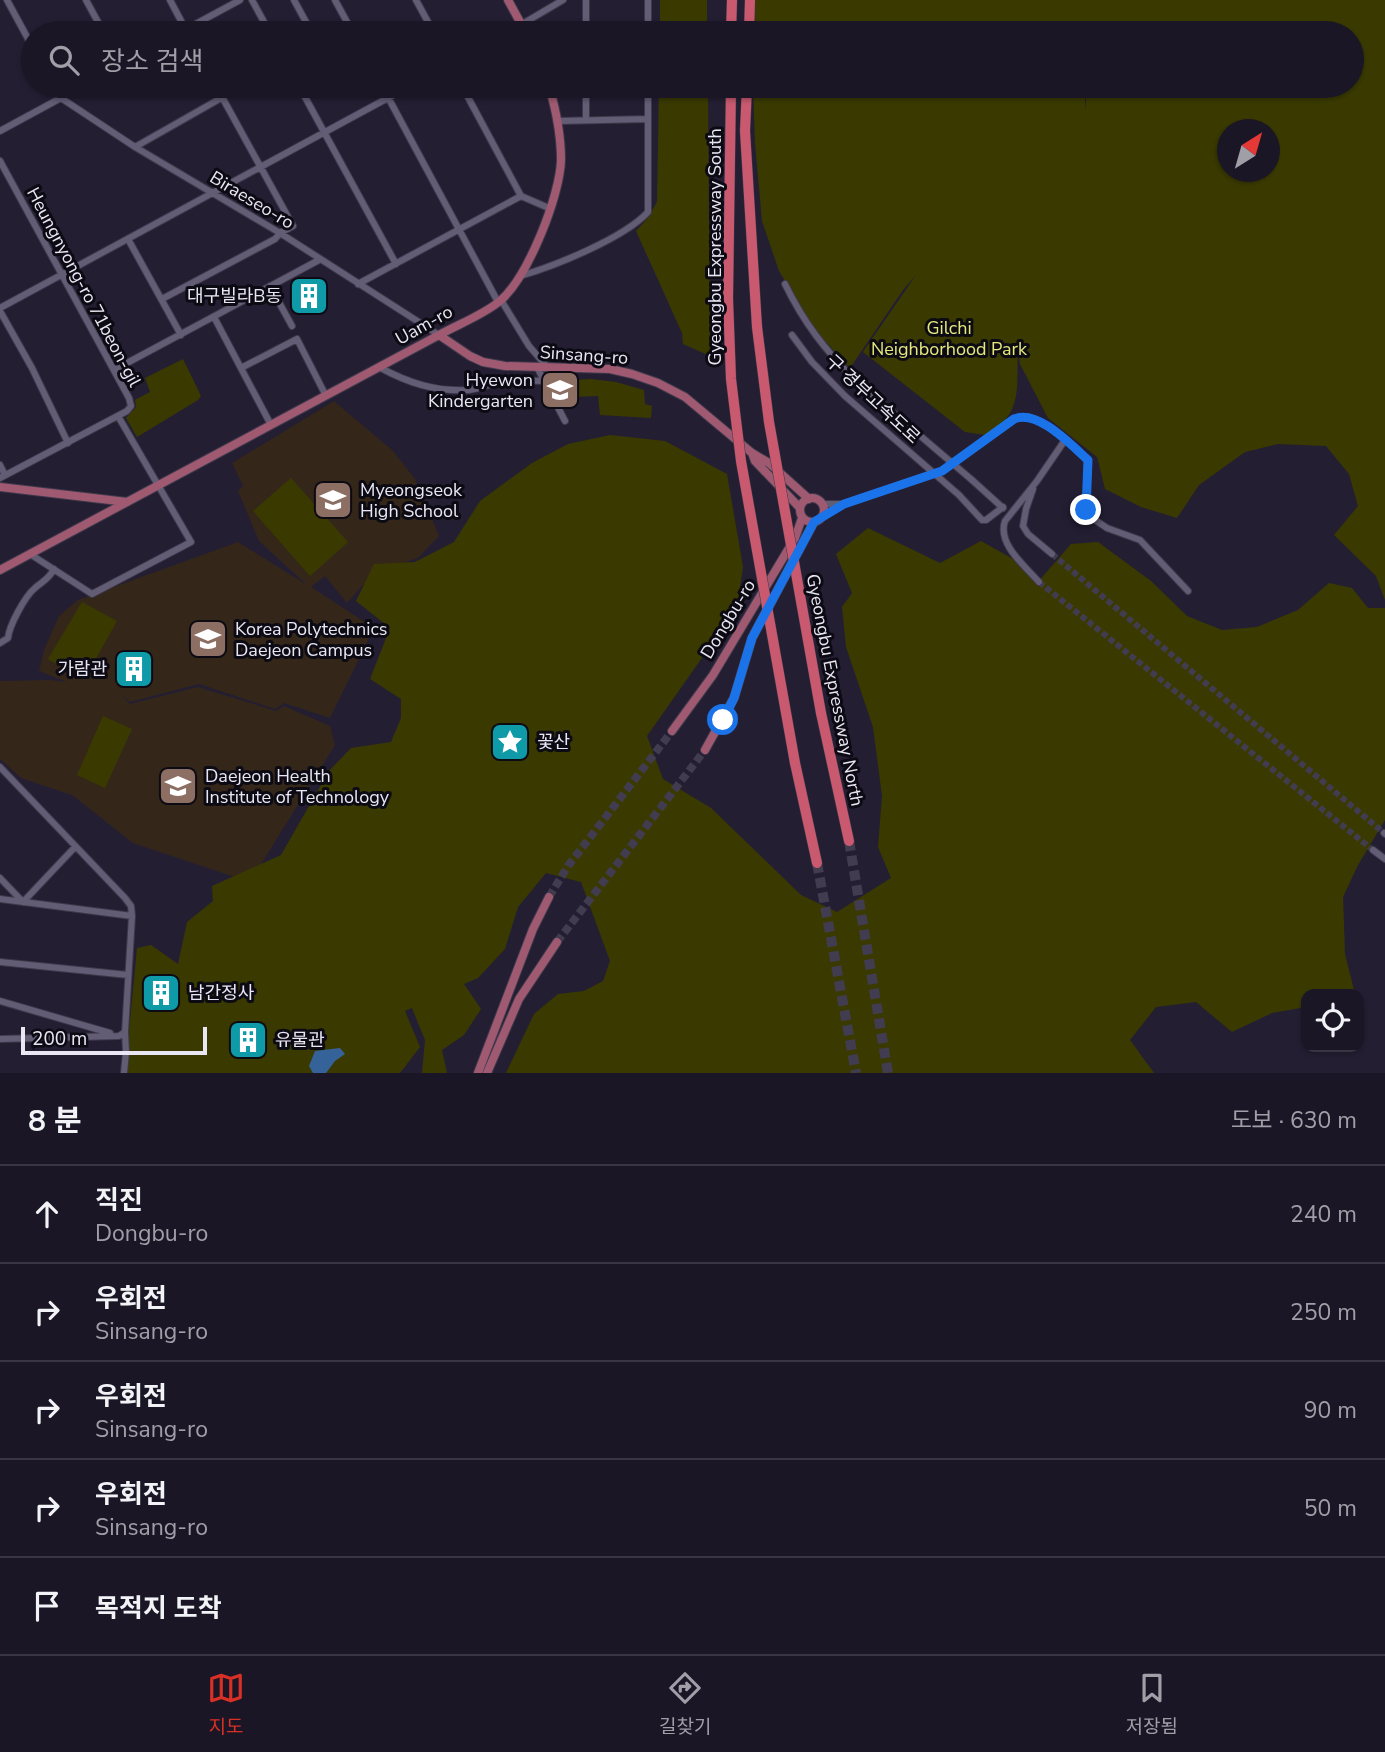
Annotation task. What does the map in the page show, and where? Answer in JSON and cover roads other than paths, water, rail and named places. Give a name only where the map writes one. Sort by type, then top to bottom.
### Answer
[{"type":"highway","points":[[732,0],[732,21]]},
{"type":"highway","points":[[749,21],[750,0]]},
{"type":"highway","name":"Gyeongbu Expressway South","points":[[731,98],[728,299],[740,461],[795,763],[817,863]]},
{"type":"highway","name":"Gyeongbu Expressway North","points":[[746,98],[745,131],[757,327],[769,422],[821,713],[849,841]]},
{"type":"main road","points":[[508,0],[520,21]]},
{"type":"main road","name":"Uam-ro","points":[[0,570],[500,301],[520,276],[541,235],[551,208],[561,163],[559,121],[552,98]]},
{"type":"main road","name":"Sinsang-ro","points":[[439,335],[483,362],[505,366],[610,369],[658,383],[685,397],[752,453]]},
{"type":"main road","points":[[752,453],[769,463],[809,499]]},
{"type":"main road","points":[[752,453],[755,461],[800,508],[802,518],[814,522],[822,516],[824,510],[822,503],[816,499],[803,502],[800,508]]},
{"type":"main road","points":[[0,488],[127,502]]},
{"type":"main road","name":"Dongbu-ro","points":[[672,731],[713,675],[795,538],[802,518]]},
{"type":"main road","name":"Dongbu-ro","points":[[705,750],[734,698],[752,638],[814,522]]},
{"type":"main road","points":[[478,1073],[533,929],[549,897]]},
{"type":"main road","points":[[487,1073],[519,999],[557,943]]},
{"type":"street","points":[[7,0],[21,26]]},
{"type":"street","points":[[86,0],[97,21]]},
{"type":"street","points":[[170,0],[179,21]]},
{"type":"street","points":[[203,21],[240,0]]},
{"type":"street","points":[[252,0],[263,21]]},
{"type":"street","points":[[294,0],[305,21]]},
{"type":"street","points":[[335,0],[347,21]]},
{"type":"street","points":[[416,0],[427,21]]},
{"type":"street","points":[[535,21],[564,0]]},
{"type":"street","points":[[586,0],[586,21]]},
{"type":"street","points":[[648,0],[648,21]]},
{"type":"street","points":[[0,131],[61,98]]},
{"type":"street","name":"Biraeseo-ro","points":[[61,98],[135,147],[281,233],[439,335]]},
{"type":"street","points":[[135,147],[221,98]]},
{"type":"street","points":[[162,299],[275,239],[293,226],[224,98]]},
{"type":"street","points":[[306,98],[396,264]]},
{"type":"street","points":[[68,443],[0,309],[386,98]]},
{"type":"street","points":[[389,98],[500,301],[529,346],[548,368]]},
{"type":"street","points":[[468,98],[521,196],[551,208]]},
{"type":"street","points":[[586,98],[586,120]]},
{"type":"street","points":[[520,276],[605,240],[638,223],[648,212],[648,98]]},
{"type":"street","points":[[559,121],[648,119]]},
{"type":"street","name":"Heungnyong-ro 71beon-gil","points":[[0,161],[129,398],[131,406],[118,416]]},
{"type":"street","points":[[358,284],[521,196]]},
{"type":"street","points":[[128,239],[181,335]]},
{"type":"street","points":[[114,370],[319,260]]},
{"type":"street","name":"구 경부고속도로","points":[[785,284],[800,314],[820,343],[856,381],[1010,513]]},
{"type":"street","points":[[270,286],[292,326]]},
{"type":"street","points":[[214,317],[271,425]]},
{"type":"street","name":"구 경부고속도로","points":[[792,335],[812,362],[845,397],[959,495],[982,520],[986,520],[1003,507]]},
{"type":"street","points":[[241,368],[297,339],[326,396]]},
{"type":"street","points":[[379,367],[416,385],[440,389],[471,390],[525,380],[545,381]]},
{"type":"street","points":[[537,367],[565,422]]},
{"type":"street","points":[[0,465],[3,477],[118,416],[191,542],[92,594],[30,554]]},
{"type":"street","points":[[822,516],[844,504],[942,471],[1021,416],[1042,422],[1088,460],[1086,510],[1107,528],[1140,540],[1188,592]]},
{"type":"street","points":[[1039,582],[1004,541],[1002,528],[1010,513],[1037,481],[1065,440]]},
{"type":"street","points":[[1037,481],[1026,509],[1023,526],[1028,534],[1052,554]]},
{"type":"street","points":[[822,503],[844,504]]},
{"type":"street","points":[[0,643],[8,638],[9,629],[32,590],[50,578],[54,569]]},
{"type":"street","points":[[0,767],[131,906],[122,1034],[126,1052],[124,1073]]},
{"type":"street","points":[[23,902],[75,847]]},
{"type":"street","points":[[1373,850],[1385,859]]},
{"type":"street","points":[[0,877],[23,902]]},
{"type":"street","points":[[0,899],[132,916]]},
{"type":"street","points":[[0,962],[128,975]]},
{"type":"street","points":[[0,1001],[63,1021],[122,1034]]},
{"type":"street","points":[[63,1021],[64,1038]]},
{"type":"street","points":[[0,1039],[122,1034]]},
{"type":"water","points":[[340,1048],[345,1054],[335,1061],[326,1073],[313,1073],[309,1066],[315,1051]]},
{"type":"tunnel","points":[[1052,554],[1384,833]]},
{"type":"tunnel","points":[[1039,582],[1373,850]]},
{"type":"tunnel","points":[[549,897],[568,866],[672,731]]},
{"type":"tunnel","points":[[557,942],[705,750]]},
{"type":"tunnel","points":[[849,841],[888,1073]]},
{"type":"tunnel","points":[[817,863],[856,1073]]},
{"type":"place","name":"대구빌라B동","points":[[309,296]]},
{"type":"place","name":"Hyewon Kindergarten","points":[[560,390]]},
{"type":"place","name":"Myeongseok High School","points":[[333,500]]},
{"type":"place","name":"Korea Polytechnics Daejeon Campus","points":[[208,639]]},
{"type":"place","name":"가람관","points":[[134,669]]},
{"type":"place","name":"꽃산","points":[[510,742]]},
{"type":"place","name":"Daejeon Health Institute of Technology","points":[[178,786]]},
{"type":"place","name":"남간정사","points":[[161,993]]},
{"type":"place","name":"유물관","points":[[248,1040]]},
{"type":"park label","name":"Gilchi Neighborhood Park","points":[[949,338]]}]
